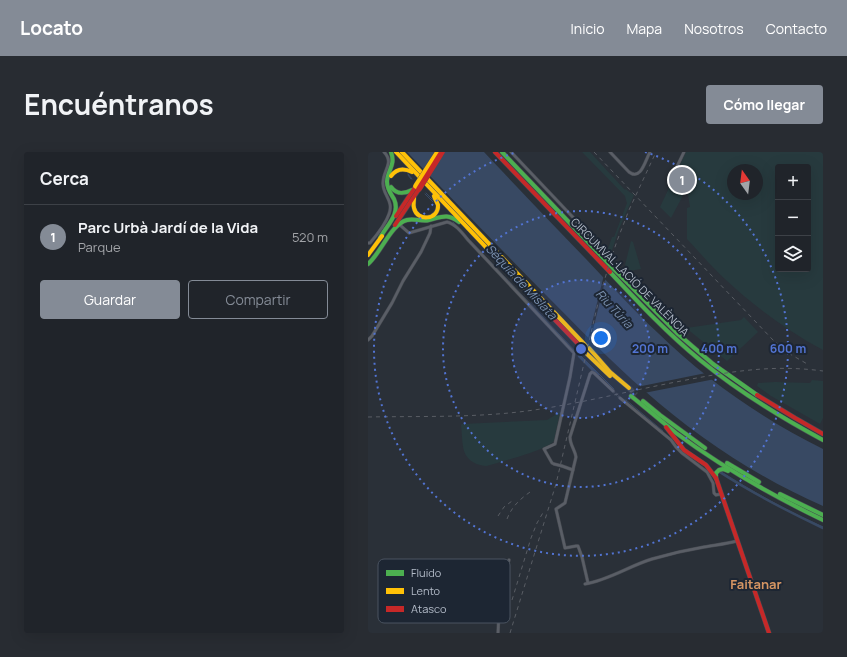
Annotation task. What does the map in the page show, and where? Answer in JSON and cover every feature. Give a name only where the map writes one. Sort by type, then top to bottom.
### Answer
[{"type":"main road","points":[[380,238],[396,214],[397,208],[387,181],[393,162],[391,152]]},
{"type":"main road","points":[[396,152],[431,190],[626,389]]},
{"type":"main road","points":[[402,152],[587,350]]},
{"type":"main road","points":[[368,264],[414,196],[438,152]]},
{"type":"main road","points":[[368,255],[442,152]]},
{"type":"main road","name":"CIRCUMVAL·LACIÓ DE VALÈNCIA","points":[[495,152],[667,331],[736,388],[786,420],[823,440]]},
{"type":"main road","name":"CIRCUMVAL·LACIÓ DE VALÈNCIA","points":[[502,152],[652,310],[692,346],[714,365],[764,400],[823,434]]},
{"type":"main road","points":[[507,152],[521,168],[524,174]]},
{"type":"main road","points":[[417,175],[409,170],[401,168],[396,170],[391,175],[390,182],[392,189],[397,193],[407,194],[417,188]]},
{"type":"main road","points":[[414,196],[413,208],[416,213],[424,218],[430,217],[437,212],[438,205],[438,202],[431,190]]},
{"type":"main road","points":[[368,264],[373,260],[397,226],[407,220],[412,219],[427,221],[440,216],[449,216],[468,228]]},
{"type":"main road","points":[[714,365],[717,369],[773,409],[811,433]]},
{"type":"main road","points":[[634,396],[658,417],[702,451],[736,474],[823,520]]},
{"type":"main road","points":[[658,417],[684,450],[706,465],[716,478],[769,633]]},
{"type":"main road","points":[[658,417],[739,470],[775,491],[823,515]]},
{"type":"main road","points":[[716,478],[716,472],[721,469],[736,474]]},
{"type":"street","points":[[368,243],[370,243],[389,218],[390,213],[389,198],[382,183],[389,160],[388,156],[384,152]]},
{"type":"street","points":[[510,152],[603,249]]},
{"type":"street","points":[[610,152],[630,173],[635,175],[640,172],[650,152]]},
{"type":"street","points":[[671,179],[684,152]]},
{"type":"street","points":[[401,226],[409,233],[430,226],[447,222],[450,223],[574,353],[570,377],[554,444],[544,449],[552,463],[573,470]]},
{"type":"street","points":[[368,340],[392,304],[403,281],[421,252],[430,233],[430,226]]},
{"type":"street","points":[[613,392],[594,373],[592,372],[590,374],[570,437],[576,457],[565,503],[556,509],[565,548],[578,546],[582,557],[586,583],[613,575],[658,557],[738,541]]},
{"type":"street","points":[[620,398],[671,440],[682,453],[706,472],[713,483],[714,493],[716,495],[722,494]]},
{"type":"street","points":[[498,623],[498,633]]},
{"type":"green space","points":[[582,152],[590,152],[625,190],[626,189],[634,195],[619,229],[610,256],[607,252],[627,203],[625,196]]},
{"type":"green space","points":[[686,152],[823,152],[823,350],[785,327],[748,300],[711,265],[687,239],[687,208],[690,207],[687,188],[671,218],[660,207]]},
{"type":"green space","points":[[631,241],[633,242],[641,269],[629,271],[625,265]]},
{"type":"green space","points":[[744,317],[758,332],[727,361],[686,328],[741,320]]},
{"type":"green space","points":[[812,380],[823,381],[823,418],[820,424],[771,396],[757,386],[758,383],[810,383]]},
{"type":"green space","points":[[560,412],[554,441],[542,448],[487,466],[473,462],[465,455],[462,442],[462,424],[547,420]]},
{"type":"water","name":"Riu Túria","points":[[407,152],[484,152],[631,306],[676,350],[715,382],[757,412],[823,449],[823,506],[776,483],[730,456],[686,425],[646,392],[581,331]]},
{"type":"pier","points":[[604,275],[606,277],[590,342],[588,339]]},
{"type":"pier","points":[[706,373],[715,379],[644,393],[637,387]]},
{"type":"waterway","name":"Séquia de Mislata","points":[[408,174],[412,179]]},
{"type":"waterway","name":"Séquia de Mislata","points":[[408,175],[411,179]]},
{"type":"waterway","name":"Séquia de Mislata","points":[[426,193],[434,201]]},
{"type":"waterway","name":"Séquia de Mislata","points":[[425,194],[433,202]]},
{"type":"waterway","name":"Séquia de Mislata","points":[[453,222],[457,226]]},
{"type":"waterway","name":"Séquia de Mislata","points":[[467,237],[578,354]]},
{"type":"waterway","name":"Séquia de Mislata","points":[[528,302],[577,354]]},
{"type":"waterway","name":"Séquia de Mislata","points":[[580,355],[614,389]]},
{"type":"waterway","name":"Séquia de Mislata","points":[[579,356],[598,375]]},
{"type":"waterway","name":"Séquia de Mislata","points":[[626,400],[663,431]]},
{"type":"waterway","name":"Séquia de Mislata","points":[[718,471],[744,487],[823,528]]},
{"type":"waterway","name":"Séquia de Mislata","points":[[720,471],[770,501],[823,527]]},
{"type":"tunnel","points":[[629,388],[636,395]]},
{"type":"tunnel","points":[[613,391],[620,398]]},
{"type":"railway","points":[[594,152],[773,340],[790,354],[809,365]]},
{"type":"railway","points":[[510,633],[556,484],[598,303],[608,268],[629,210],[656,152]]},
{"type":"railway","points":[[368,417],[451,416],[513,413],[570,404],[731,372],[785,368],[823,371]]},
{"type":"railway","points":[[507,519],[511,510],[517,503],[533,490]]},
{"type":"railway","points":[[498,516],[504,507],[512,501]]},
{"type":"railway","points":[[512,600],[531,538],[544,511]]},
{"type":"traffic: fast","points":[[380,238],[392,220],[396,210],[396,204],[387,185],[387,178],[392,164],[391,152]]},
{"type":"traffic: fast","points":[[502,152],[678,334],[713,364],[757,395]]},
{"type":"traffic: fast","points":[[391,187],[398,193],[412,190]]},
{"type":"traffic: fast","points":[[368,264],[396,227],[407,220],[426,220],[444,216],[451,217],[459,222]]},
{"type":"traffic: fast","points":[[610,272],[688,350],[714,371],[760,403],[823,440]]},
{"type":"traffic: fast","points":[[631,396],[676,433],[729,469],[785,501],[823,520]]},
{"type":"traffic: fast","points":[[643,401],[705,448]]},
{"type":"traffic: fast","points":[[727,463],[759,482]]},
{"type":"traffic: fast","points":[[716,478],[716,473],[719,470],[723,469],[728,471]]},
{"type":"traffic: fast","points":[[780,494],[823,515]]},
{"type":"traffic: slow","points":[[396,152],[531,295]]},
{"type":"traffic: slow","points":[[402,152],[586,346]]},
{"type":"traffic: slow","points":[[416,186],[438,152]]},
{"type":"traffic: slow","points":[[391,176],[398,170],[412,172]]},
{"type":"traffic: slow","points":[[414,198],[416,213],[419,216],[428,217],[435,214],[437,210],[438,205],[434,196]]},
{"type":"traffic: slow","points":[[368,255],[382,236]]},
{"type":"traffic: slow","points":[[589,348],[610,372],[629,388]]},
{"type":"traffic: slow","points":[[587,354],[610,376]]},
{"type":"traffic: jam","points":[[419,189],[442,152]]},
{"type":"traffic: jam","points":[[495,152],[610,272]]},
{"type":"traffic: jam","points":[[396,216],[416,186]]},
{"type":"traffic: jam","points":[[395,225],[419,189]]},
{"type":"traffic: jam","points":[[531,295],[585,351]]},
{"type":"traffic: jam","points":[[757,395],[823,434]]},
{"type":"traffic: jam","points":[[666,427],[684,450],[706,465],[716,478]]},
{"type":"traffic: jam","points":[[716,478],[769,633]]},
{"type":"place","name":"Parc Urbà Jardí de la Vida","points":[[682,180]]},
{"type":"district","name":"Faitanar","points":[[756,584]]}]
